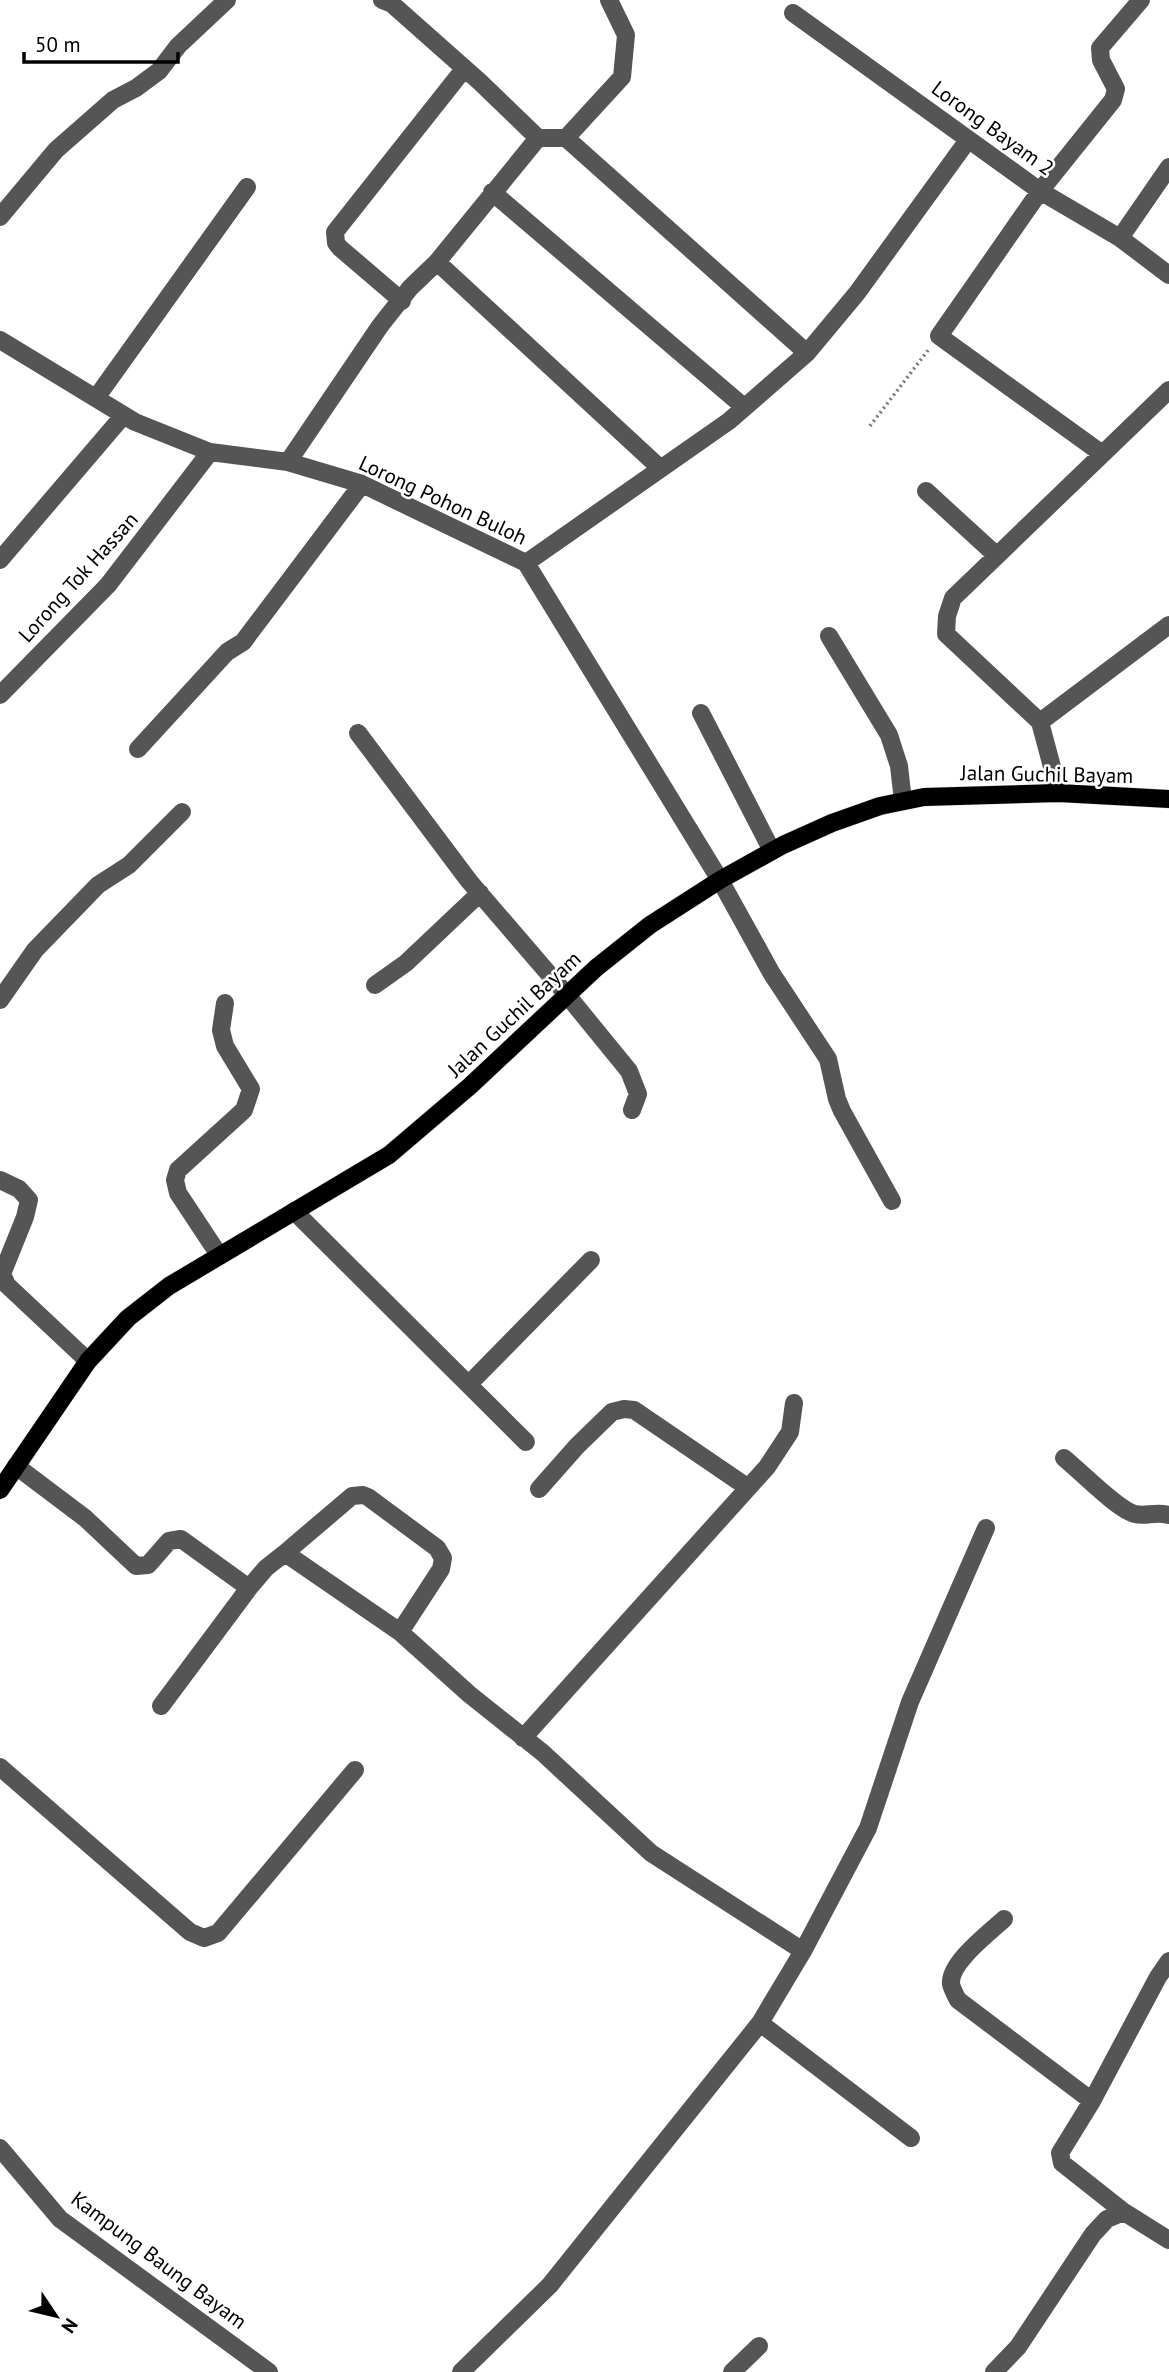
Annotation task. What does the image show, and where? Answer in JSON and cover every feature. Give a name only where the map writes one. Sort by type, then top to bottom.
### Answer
[{"type":"main road","name":"Jalan Guchil Bayam","points":[[0,1490],[88,1361],[128,1318],[169,1286],[388,1155],[470,1086],[596,968],[650,925],[720,880],[831,823],[880,806],[904,801],[961,795],[1059,793],[1169,799]]},
{"type":"street","points":[[0,217],[56,150],[113,100],[136,88],[159,71],[178,47],[227,0]]},
{"type":"street","points":[[382,0],[392,4],[538,138],[566,138],[807,353]]},
{"type":"street","points":[[566,138],[622,77],[626,36],[610,0]]},
{"type":"street","points":[[1101,453],[939,336],[1040,191],[1113,100],[1116,89],[1101,61],[1100,48],[1141,0]]},
{"type":"street","name":"Lorong Bayam 2","points":[[793,13],[1040,191],[1120,238],[1169,275]]},
{"type":"street","points":[[402,301],[340,248],[336,243],[335,232],[464,69]]},
{"type":"street","points":[[288,462],[380,326],[411,288],[437,262],[538,138]]},
{"type":"street","points":[[526,563],[729,421],[807,353],[858,293],[968,140]]},
{"type":"street","points":[[1120,238],[1169,167]]},
{"type":"street","points":[[96,397],[247,187]]},
{"type":"street","points":[[492,192],[744,407]]},
{"type":"street","points":[[437,262],[660,468]]},
{"type":"street","name":"Lorong Pohon Buloh","points":[[0,340],[123,416],[210,452],[288,462],[362,484],[526,563],[720,880],[772,974],[828,1059],[842,1111],[892,1201]]},
{"type":"street","points":[[1059,793],[1040,722],[947,634],[947,615],[953,598],[1169,390]]},
{"type":"street","points":[[0,560],[123,416]]},
{"type":"street","name":"Lorong Tok Hassan","points":[[1,692],[108,584],[210,452]]},
{"type":"street","points":[[138,749],[227,652],[243,642],[362,484]]},
{"type":"street","points":[[926,491],[996,555]]},
{"type":"street","points":[[1040,722],[1169,625]]},
{"type":"street","points":[[829,636],[889,735],[899,766],[904,801]]},
{"type":"street","points":[[701,713],[772,852]]},
{"type":"street","points":[[358,733],[480,893],[629,1071],[638,1094],[632,1110]]},
{"type":"street","points":[[0,1000],[35,950],[89,894],[129,865],[183,812]]},
{"type":"street","points":[[375,985],[406,962],[480,893]]},
{"type":"street","points":[[219,1255],[178,1193],[175,1180],[178,1170],[244,1110],[249,1098],[251,1088],[225,1046],[221,1030],[225,1003]]},
{"type":"street","points":[[0,1180],[19,1189],[29,1200],[2,1274],[7,1285],[88,1361]]},
{"type":"street","points":[[294,1211],[526,1441]]},
{"type":"street","points":[[469,1384],[591,1260]]},
{"type":"street","points":[[523,1738],[767,1467],[790,1432],[793,1403]]},
{"type":"street","points":[[538,1489],[612,1412],[624,1409],[634,1410],[747,1487]]},
{"type":"street","points":[[1064,1458],[1121,1506],[1136,1514],[1158,1512],[1169,1515]]},
{"type":"street","points":[[16,1466],[85,1518],[136,1566],[148,1564],[169,1541],[181,1539],[249,1588]]},
{"type":"street","points":[[161,1706],[266,1568],[352,1496],[368,1497],[437,1548],[443,1558],[440,1569],[400,1632]]},
{"type":"street","points":[[461,2372],[550,2284],[760,2023],[803,1951],[868,1828],[910,1702],[986,1528]]},
{"type":"street","points":[[285,1553],[400,1632],[543,1753],[651,1853],[803,1951]]},
{"type":"street","points":[[0,1767],[190,1933],[205,1938],[218,1933],[355,1770]]},
{"type":"street","points":[[1003,1919],[967,1953],[954,1971],[951,1984],[958,2000],[1092,2101]]},
{"type":"street","points":[[1169,1961],[1092,2101],[1060,2153],[1062,2163],[1124,2212],[1169,2240]]},
{"type":"street","points":[[760,2023],[911,2138]]},
{"type":"street","name":"Kampung Baung Bayam","points":[[0,2148],[60,2219],[269,2372]]},
{"type":"street","points":[[994,2372],[1018,2347],[1093,2234],[1107,2219],[1124,2212]]},
{"type":"street","points":[[732,2372],[759,2346]]},
{"type":"path","points":[[870,426],[939,336]]}]
